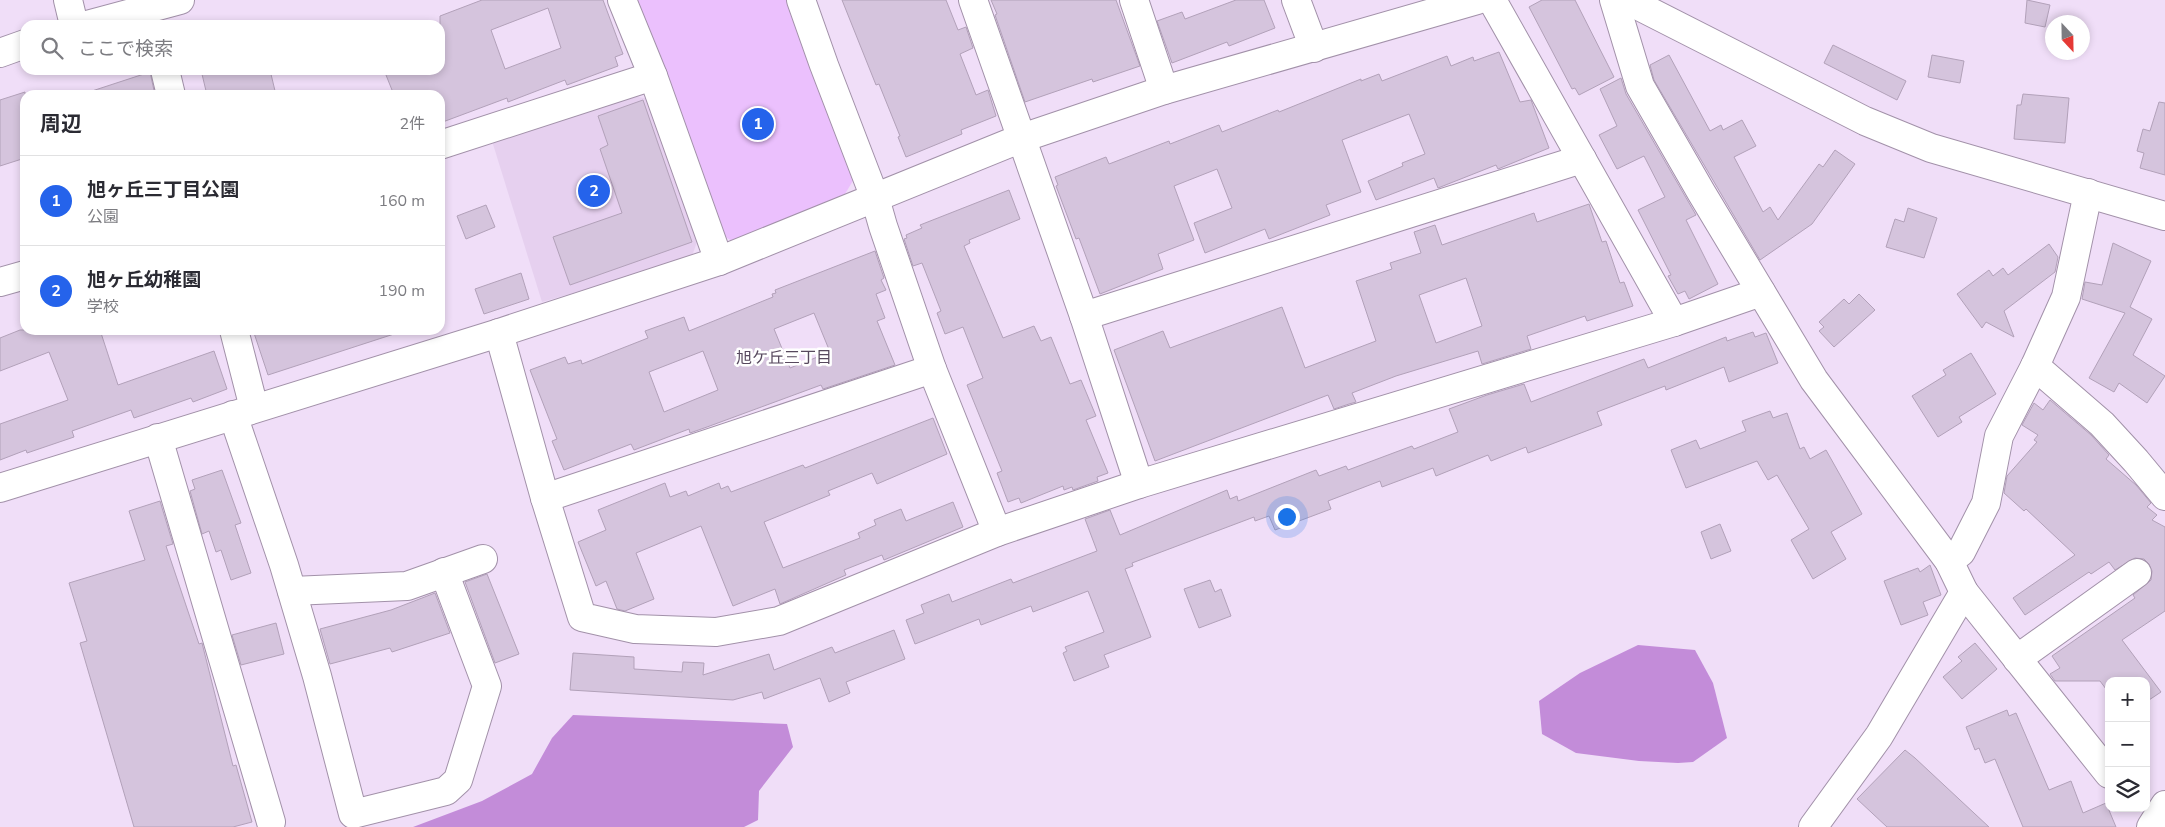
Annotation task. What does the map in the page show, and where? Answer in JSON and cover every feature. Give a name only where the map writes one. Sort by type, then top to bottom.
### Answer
[{"type":"street","points":[[68,0],[73,20]]},
{"type":"street","points":[[109,20],[149,11],[180,0]]},
{"type":"street","points":[[622,0],[652,76],[719,260]]},
{"type":"street","points":[[801,0],[875,198],[932,369],[997,532]]},
{"type":"street","points":[[973,0],[1084,316],[1139,484]]},
{"type":"street","points":[[1134,0],[1164,90]]},
{"type":"street","points":[[1296,0],[1314,48]]},
{"type":"street","points":[[0,488],[499,333],[719,260],[1022,138],[1164,90],[1477,0]]},
{"type":"street","points":[[1492,0],[1674,322]]},
{"type":"street","points":[[1614,0],[1640,86],[1814,380],[1950,560],[1964,592],[2105,769]]},
{"type":"street","points":[[1627,0],[1866,121],[1931,148],[2165,216]]},
{"type":"street","points":[[0,53],[20,46]]},
{"type":"street","points":[[165,75],[170,90]]},
{"type":"street","points":[[445,143],[652,76]]},
{"type":"street","points":[[1084,316],[1582,159]]},
{"type":"street","points":[[1950,560],[1961,552],[1986,503],[1999,436],[2035,366],[2066,297],[2088,193]]},
{"type":"street","points":[[0,282],[20,276]]},
{"type":"street","points":[[499,333],[545,498],[582,617],[635,629],[716,632],[779,621],[997,532],[1139,484],[1674,322],[1761,292]]},
{"type":"street","points":[[235,335],[243,411],[317,676],[353,814],[446,791],[458,780],[487,686],[444,572]]},
{"type":"street","points":[[2035,366],[2102,424],[2165,496]]},
{"type":"street","points":[[545,498],[932,369]]},
{"type":"street","points":[[158,438],[271,822]]},
{"type":"street","points":[[292,591],[407,586],[483,560]]},
{"type":"street","points":[[2017,659],[2137,573]]},
{"type":"street","points":[[1825,823],[1964,592]]},
{"type":"street","points":[[2139,812],[2151,827],[2165,805]]},
{"type":"shaded area","points":[[632,0],[789,0],[857,174],[845,194],[732,241],[717,232]]},
{"type":"shaded area","points":[[633,96],[650,99],[697,242],[692,256],[633,276],[542,302],[492,141]]},
{"type":"shaded area","points":[[1638,645],[1695,650],[1713,683],[1727,738],[1693,762],[1678,763],[1639,761],[1576,753],[1542,734],[1539,701],[1580,673]]},
{"type":"shaded area","points":[[573,715],[787,724],[793,747],[759,791],[758,820],[744,827],[413,827],[482,801],[532,774],[552,738]]},
{"type":"building","points":[[482,0],[603,0],[623,54],[615,57],[618,66],[567,85],[565,80],[508,102],[507,98],[445,121],[445,90],[392,90],[386,75],[445,75],[445,20],[440,20],[440,16]],"holes":[[[548,8],[561,48],[505,69],[491,30]]]},
{"type":"building","points":[[842,0],[946,0],[958,30],[966,27],[973,48],[960,54],[976,95],[988,90],[996,116],[961,130],[962,134],[906,157],[898,137],[900,136],[879,84],[876,85]]},
{"type":"building","points":[[991,0],[1116,0],[1140,66],[1093,82],[1092,79],[1025,102]]},
{"type":"building","points":[[1236,0],[1264,0],[1275,28],[1229,46],[1227,42],[1172,63],[1157,21],[1182,12],[1185,19]]},
{"type":"building","points":[[1542,0],[1575,0],[1614,77],[1579,95],[1575,88],[1572,89],[1529,7]]},
{"type":"building","points":[[2027,0],[2050,5],[2048,15],[2045,15],[2045,27],[2025,23]]},
{"type":"building","points":[[1833,45],[1906,81],[1897,100],[1824,63]]},
{"type":"building","points":[[1499,52],[1520,102],[1531,100],[1549,148],[1498,169],[1496,165],[1438,188],[1434,178],[1376,200],[1368,181],[1403,166],[1402,163],[1425,154],[1409,114],[1342,140],[1361,192],[1326,205],[1330,215],[1269,239],[1265,229],[1205,253],[1194,223],[1232,208],[1217,169],[1174,186],[1194,240],[1158,254],[1163,269],[1100,294],[1079,238],[1076,239],[1056,186],[1058,185],[1055,177],[1106,157],[1109,164],[1169,141],[1170,144],[1219,125],[1222,132],[1278,110],[1279,112],[1361,79],[1361,81],[1379,74],[1382,81],[1447,56],[1451,66],[1473,57],[1474,61]]},
{"type":"building","points":[[1669,55],[1710,131],[1721,125],[1723,130],[1742,120],[1756,146],[1734,157],[1763,212],[1770,207],[1778,220],[1819,164],[1823,167],[1835,150],[1855,164],[1812,224],[1760,260],[1654,80],[1650,65]]},
{"type":"building","points":[[1932,55],[1964,61],[1960,83],[1928,77]]},
{"type":"building","points":[[141,75],[151,75],[154,90],[95,90]]},
{"type":"building","points":[[202,75],[271,75],[275,90],[206,90]]},
{"type":"building","points":[[1621,78],[1626,94],[1696,215],[1686,220],[1718,284],[1689,299],[1685,291],[1678,294],[1668,276],[1671,275],[1638,210],[1665,197],[1644,156],[1617,169],[1599,135],[1617,126],[1600,89]]},
{"type":"building","points":[[20,94],[20,160],[0,166],[0,100]]},
{"type":"building","points":[[2023,94],[2069,98],[2065,143],[2014,139],[2017,105],[2021,105]]},
{"type":"building","points":[[643,100],[692,242],[570,285],[553,237],[622,213],[600,149],[608,145],[598,116]]},
{"type":"building","points":[[2159,102],[2165,103],[2165,175],[2140,168],[2144,153],[2137,151],[2143,129],[2150,131]]},
{"type":"building","points":[[1009,190],[1020,219],[969,240],[970,243],[964,246],[1003,338],[1034,326],[1041,341],[1051,337],[1070,384],[1081,380],[1096,416],[1086,420],[1108,473],[1097,477],[1098,481],[1073,490],[1072,487],[1064,490],[1063,486],[1021,503],[1019,498],[1008,502],[997,473],[1002,471],[967,385],[983,378],[963,327],[945,334],[937,313],[941,311],[922,263],[913,266],[904,239],[907,238],[906,235],[922,228],[920,225]]},
{"type":"building","points":[[1589,204],[1602,242],[1606,241],[1620,283],[1624,282],[1633,306],[1587,321],[1585,316],[1527,336],[1531,349],[1482,364],[1478,351],[1396,376],[1352,393],[1356,402],[1334,409],[1328,395],[1155,461],[1114,350],[1163,331],[1170,348],[1282,307],[1305,368],[1376,341],[1356,281],[1392,269],[1390,263],[1421,253],[1414,232],[1435,225],[1442,245],[1534,213],[1537,222]],"holes":[[[1466,278],[1482,326],[1436,343],[1419,295]]]},
{"type":"building","points":[[486,205],[495,227],[466,239],[457,216]]},
{"type":"building","points":[[1908,208],[1937,218],[1924,258],[1886,247],[1895,219],[1904,222]]},
{"type":"building","points":[[2113,243],[2151,261],[2130,307],[2152,319],[2133,355],[2165,376],[2147,403],[2119,383],[2114,392],[2089,378],[2125,313],[2082,299],[2085,282],[2102,285]]},
{"type":"building","points":[[2049,244],[2058,257],[2055,272],[2004,311],[2014,337],[1986,322],[1982,328],[1957,294],[1989,270],[1993,276],[2003,268],[2008,275]]},
{"type":"building","points":[[875,251],[884,278],[881,280],[886,290],[876,294],[885,318],[877,321],[895,365],[823,389],[821,385],[690,433],[689,429],[634,450],[631,444],[564,470],[552,441],[557,439],[530,370],[565,357],[568,364],[581,360],[582,364],[648,338],[645,331],[684,317],[689,331],[773,297],[772,294],[776,293],[775,290]],"holes":[[[814,313],[830,352],[790,368],[774,329]],[[703,351],[718,390],[664,412],[649,372]]]},
{"type":"building","points":[[521,273],[529,299],[484,314],[475,289]]},
{"type":"building","points":[[1859,294],[1875,310],[1834,347],[1819,331],[1824,327],[1819,322],[1844,299],[1849,304]]},
{"type":"building","points":[[20,330],[20,335],[102,335],[118,385],[214,351],[227,389],[193,402],[191,398],[134,418],[131,410],[72,431],[74,437],[27,453],[26,450],[0,460],[0,424],[68,400],[49,352],[0,371],[0,338]]},
{"type":"building","points":[[1753,332],[1755,337],[1766,333],[1778,363],[1729,382],[1724,367],[1666,390],[1665,386],[1597,412],[1602,425],[1528,453],[1526,447],[1491,461],[1488,455],[1436,476],[1433,468],[1382,487],[1380,481],[1328,501],[1331,509],[1275,530],[1269,516],[1255,521],[1254,517],[1132,563],[1133,566],[1125,569],[1151,637],[1104,655],[1109,667],[1074,681],[1063,653],[1067,651],[1065,647],[1104,632],[1088,591],[1033,612],[1031,606],[981,625],[979,619],[915,644],[906,620],[924,613],[921,605],[949,594],[952,602],[1011,579],[1013,583],[1097,551],[1085,519],[1110,510],[1120,535],[1227,490],[1230,499],[1237,496],[1238,501],[1316,470],[1319,476],[1346,466],[1348,470],[1412,446],[1414,449],[1458,432],[1449,409],[1487,395],[1524,384],[1531,402],[1644,359],[1648,368],[1726,337],[1727,341]]},
{"type":"building","points":[[255,335],[391,335],[268,375]]},
{"type":"building","points":[[1971,353],[1996,394],[1959,417],[1962,422],[1938,437],[1912,396],[1946,375],[1943,370]]},
{"type":"building","points":[[2050,400],[2091,435],[2109,455],[2106,459],[2136,485],[2151,503],[2147,507],[2157,515],[2152,520],[2165,527],[2165,611],[2122,640],[2150,677],[2105,677],[2105,688],[2100,681],[2055,681],[2050,674],[2060,668],[2052,656],[2135,598],[2133,595],[2151,580],[2152,571],[2144,559],[2135,558],[2115,570],[2109,562],[2091,574],[2089,572],[2025,615],[2013,598],[2075,555],[2026,509],[2024,511],[2004,493],[2007,476],[2037,442],[2034,440],[2038,435],[2022,425],[2034,403],[2043,410]]},
{"type":"building","points":[[1770,411],[1773,418],[1787,413],[1800,449],[1804,447],[1810,459],[1826,450],[1862,514],[1831,532],[1846,559],[1813,579],[1791,540],[1809,529],[1777,475],[1768,480],[1757,461],[1686,488],[1671,450],[1696,440],[1700,449],[1746,431],[1742,421]]},
{"type":"building","points":[[933,418],[947,454],[877,484],[872,473],[828,491],[830,495],[764,522],[783,568],[860,538],[858,533],[876,525],[874,520],[901,509],[906,521],[953,502],[963,527],[884,560],[882,555],[844,570],[846,575],[780,604],[775,589],[733,606],[701,526],[636,553],[654,599],[625,611],[617,609],[606,581],[596,586],[578,542],[606,530],[598,510],[665,483],[670,497],[686,491],[688,496],[719,483],[721,489],[728,486],[731,492],[803,465],[805,468]]},
{"type":"building","points":[[222,470],[241,523],[235,525],[251,573],[231,580],[221,550],[216,552],[209,531],[202,534],[190,491],[195,489],[192,480]]},
{"type":"building","points":[[160,501],[173,544],[166,546],[199,644],[202,643],[233,766],[236,765],[252,822],[233,827],[134,827],[80,643],[87,641],[69,583],[145,560],[129,511]]},
{"type":"building","points":[[1720,524],[1731,551],[1711,559],[1701,532]]},
{"type":"building","points":[[1930,565],[1941,595],[1923,602],[1928,615],[1901,625],[1884,581],[1918,568],[1920,572]]},
{"type":"building","points":[[487,574],[519,654],[495,663],[465,582]]},
{"type":"building","points":[[1210,580],[1215,592],[1221,589],[1231,616],[1199,628],[1184,589]]},
{"type":"building","points":[[435,593],[450,633],[392,652],[390,648],[330,664],[320,629],[391,610]]},
{"type":"building","points":[[276,623],[284,654],[241,665],[232,635]]},
{"type":"building","points":[[894,630],[905,659],[846,682],[850,693],[829,702],[820,678],[764,699],[762,692],[733,700],[570,690],[573,653],[634,657],[634,669],[682,672],[683,662],[704,663],[703,675],[769,654],[774,670],[832,647],[835,653]]},
{"type":"building","points":[[1975,643],[1997,669],[1962,699],[1943,677],[1962,661],[1958,657]]},
{"type":"building","points":[[2150,677],[2161,692],[2150,699]]},
{"type":"building","points":[[2007,710],[2009,716],[2016,713],[2049,790],[2071,781],[2083,813],[2105,803],[2105,812],[2110,812],[2116,827],[2023,827],[1995,759],[1985,763],[1979,748],[1975,750],[1966,727]]},
{"type":"building","points":[[1905,750],[1989,827],[1887,827],[1857,799]]},
{"type":"place","name":"旭ヶ丘三丁目公園","points":[[758,124]]},
{"type":"place","name":"旭ヶ丘幼稚園","points":[[594,191]]},
{"type":"district","name":"旭ケ丘三丁目","points":[[784,358]]}]
